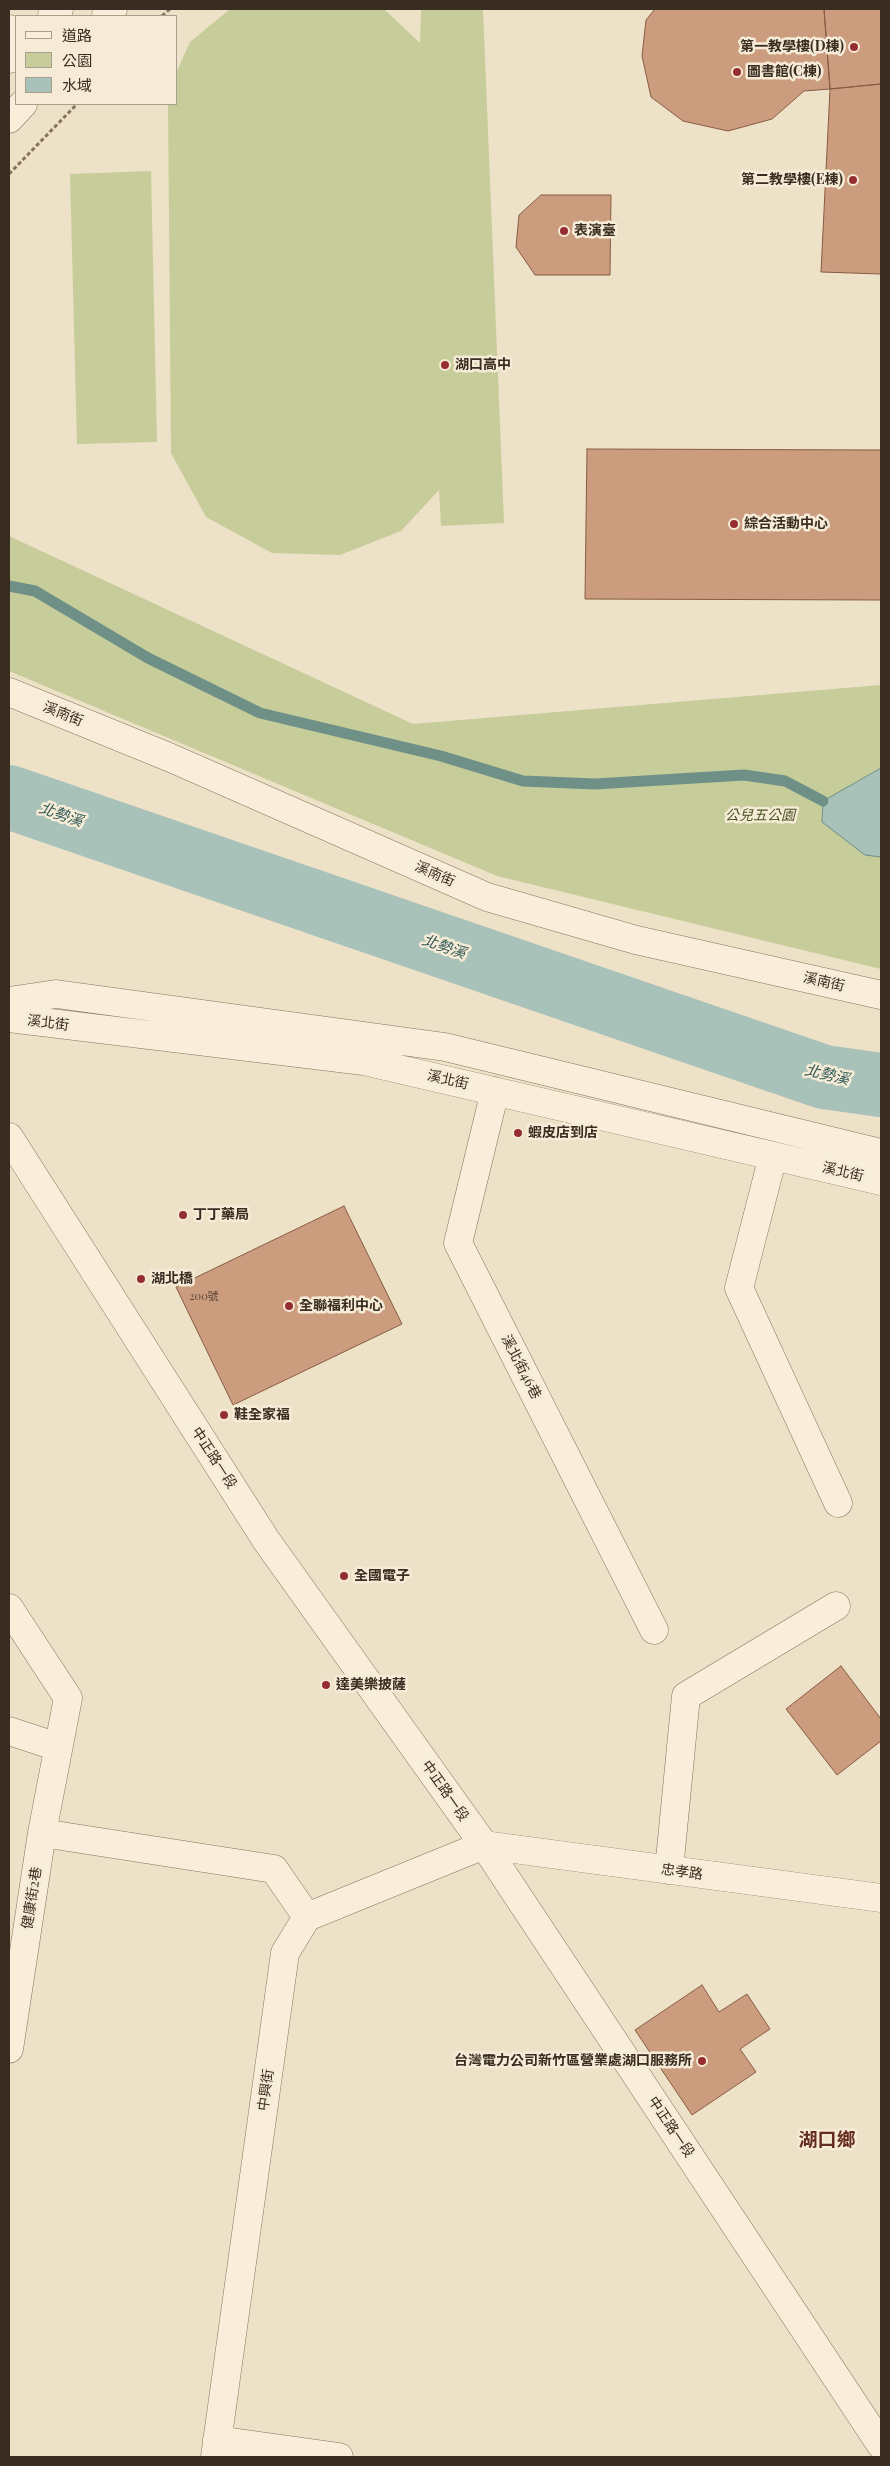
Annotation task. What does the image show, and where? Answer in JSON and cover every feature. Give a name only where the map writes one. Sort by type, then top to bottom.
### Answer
[{"type":"street","points":[[9,119],[22,105]]},
{"type":"street","name":"溪南街","points":[[9,692],[171,758],[487,897],[636,940],[881,994]]},
{"type":"street","points":[[9,1001],[56,994],[445,1047],[881,1153]]},
{"type":"street","name":"溪北街","points":[[9,1018],[364,1061],[881,1181]]},
{"type":"street","name":"溪北街46巷","points":[[495,1091],[458,1243],[654,1630]]},
{"type":"street","name":"中正路一段","points":[[9,1139],[266,1540],[484,1845],[881,2445]]},
{"type":"street","points":[[773,1156],[739,1288],[838,1503]]},
{"type":"street","points":[[669,1870],[686,1696],[836,1606]]},
{"type":"street","name":"健康街2巷","points":[[9,1608],[68,1698],[42,1832],[9,2049]]},
{"type":"street","points":[[9,1731],[58,1747]]},
{"type":"street","points":[[42,1832],[274,1869],[307,1917],[484,1845]]},
{"type":"street","name":"忠孝路","points":[[484,1845],[881,1898]]},
{"type":"street","name":"中興街","points":[[216,2449],[286,1953],[307,1917]]},
{"type":"street","points":[[216,2449],[339,2457]]},
{"type":"path","points":[[9,174],[76,105]]},
{"type":"green space","points":[[230,9],[384,9],[420,43],[421,9],[483,9],[504,523],[441,526],[439,490],[401,531],[340,555],[272,553],[206,517],[171,453],[168,105],[178,105],[178,69],[190,42]]},
{"type":"green space","points":[[151,171],[157,442],[77,444],[70,174]]},
{"type":"green space","name":"公兒五公園","points":[[9,536],[413,724],[881,685],[881,969],[497,876],[9,671]]},
{"type":"water","points":[[881,768],[881,857],[865,855],[822,822],[823,801]]},
{"type":"building","name":"圖書館(C棟)","points":[[655,9],[824,9],[830,89],[804,91],[772,119],[728,131],[683,121],[651,97],[642,56],[646,20]]},
{"type":"building","name":"第一教學樓(D棟)","points":[[824,9],[881,9],[881,84],[830,89]]},
{"type":"building","name":"第二教學樓(E棟)","points":[[881,84],[881,274],[821,272],[830,89]]},
{"type":"building","name":"表演臺","points":[[541,195],[611,195],[610,275],[535,275],[516,247],[519,215]]},
{"type":"building","name":"綜合活動中心","points":[[587,449],[881,450],[881,600],[585,599]]},
{"type":"building","name":"全聯福利中心","points":[[344,1206],[402,1324],[233,1405],[176,1287]]},
{"type":"building","points":[[841,1666],[881,1719],[881,1741],[837,1775],[786,1709]]},
{"type":"building","name":"台灣電力公司新竹區營業處湖口服務所","points":[[702,1985],[719,2012],[747,1994],[770,2029],[740,2049],[756,2072],[692,2115],[635,2030]]},
{"type":"waterway","points":[[9,586],[35,591],[148,658],[260,713],[441,756],[523,781],[595,784],[744,775],[785,781],[823,801]]},
{"type":"waterway","name":"北勢溪","points":[[9,797],[824,1077],[881,1085]]},
{"type":"place","name":"第一教學樓(D棟)","points":[[854,47]]},
{"type":"place","name":"圖書館(C棟)","points":[[737,72]]},
{"type":"place","name":"第二教學樓(E棟)","points":[[853,180]]},
{"type":"place","name":"表演臺","points":[[564,231]]},
{"type":"place","name":"湖口高中","points":[[445,365]]},
{"type":"place","name":"綜合活動中心","points":[[734,524]]},
{"type":"place","name":"蝦皮店到店","points":[[518,1133]]},
{"type":"place","name":"丁丁藥局","points":[[183,1215]]},
{"type":"place","name":"湖北橋","points":[[141,1279]]},
{"type":"place","name":"全聯福利中心","points":[[289,1306]]},
{"type":"place","name":"鞋全家福","points":[[224,1415]]},
{"type":"place","name":"全國電子","points":[[344,1576]]},
{"type":"place","name":"達美樂披薩","points":[[326,1685]]},
{"type":"place","name":"台灣電力公司新竹區營業處湖口服務所","points":[[702,2061]]},
{"type":"district","name":"湖口鄉","points":[[827,2140]]}]
